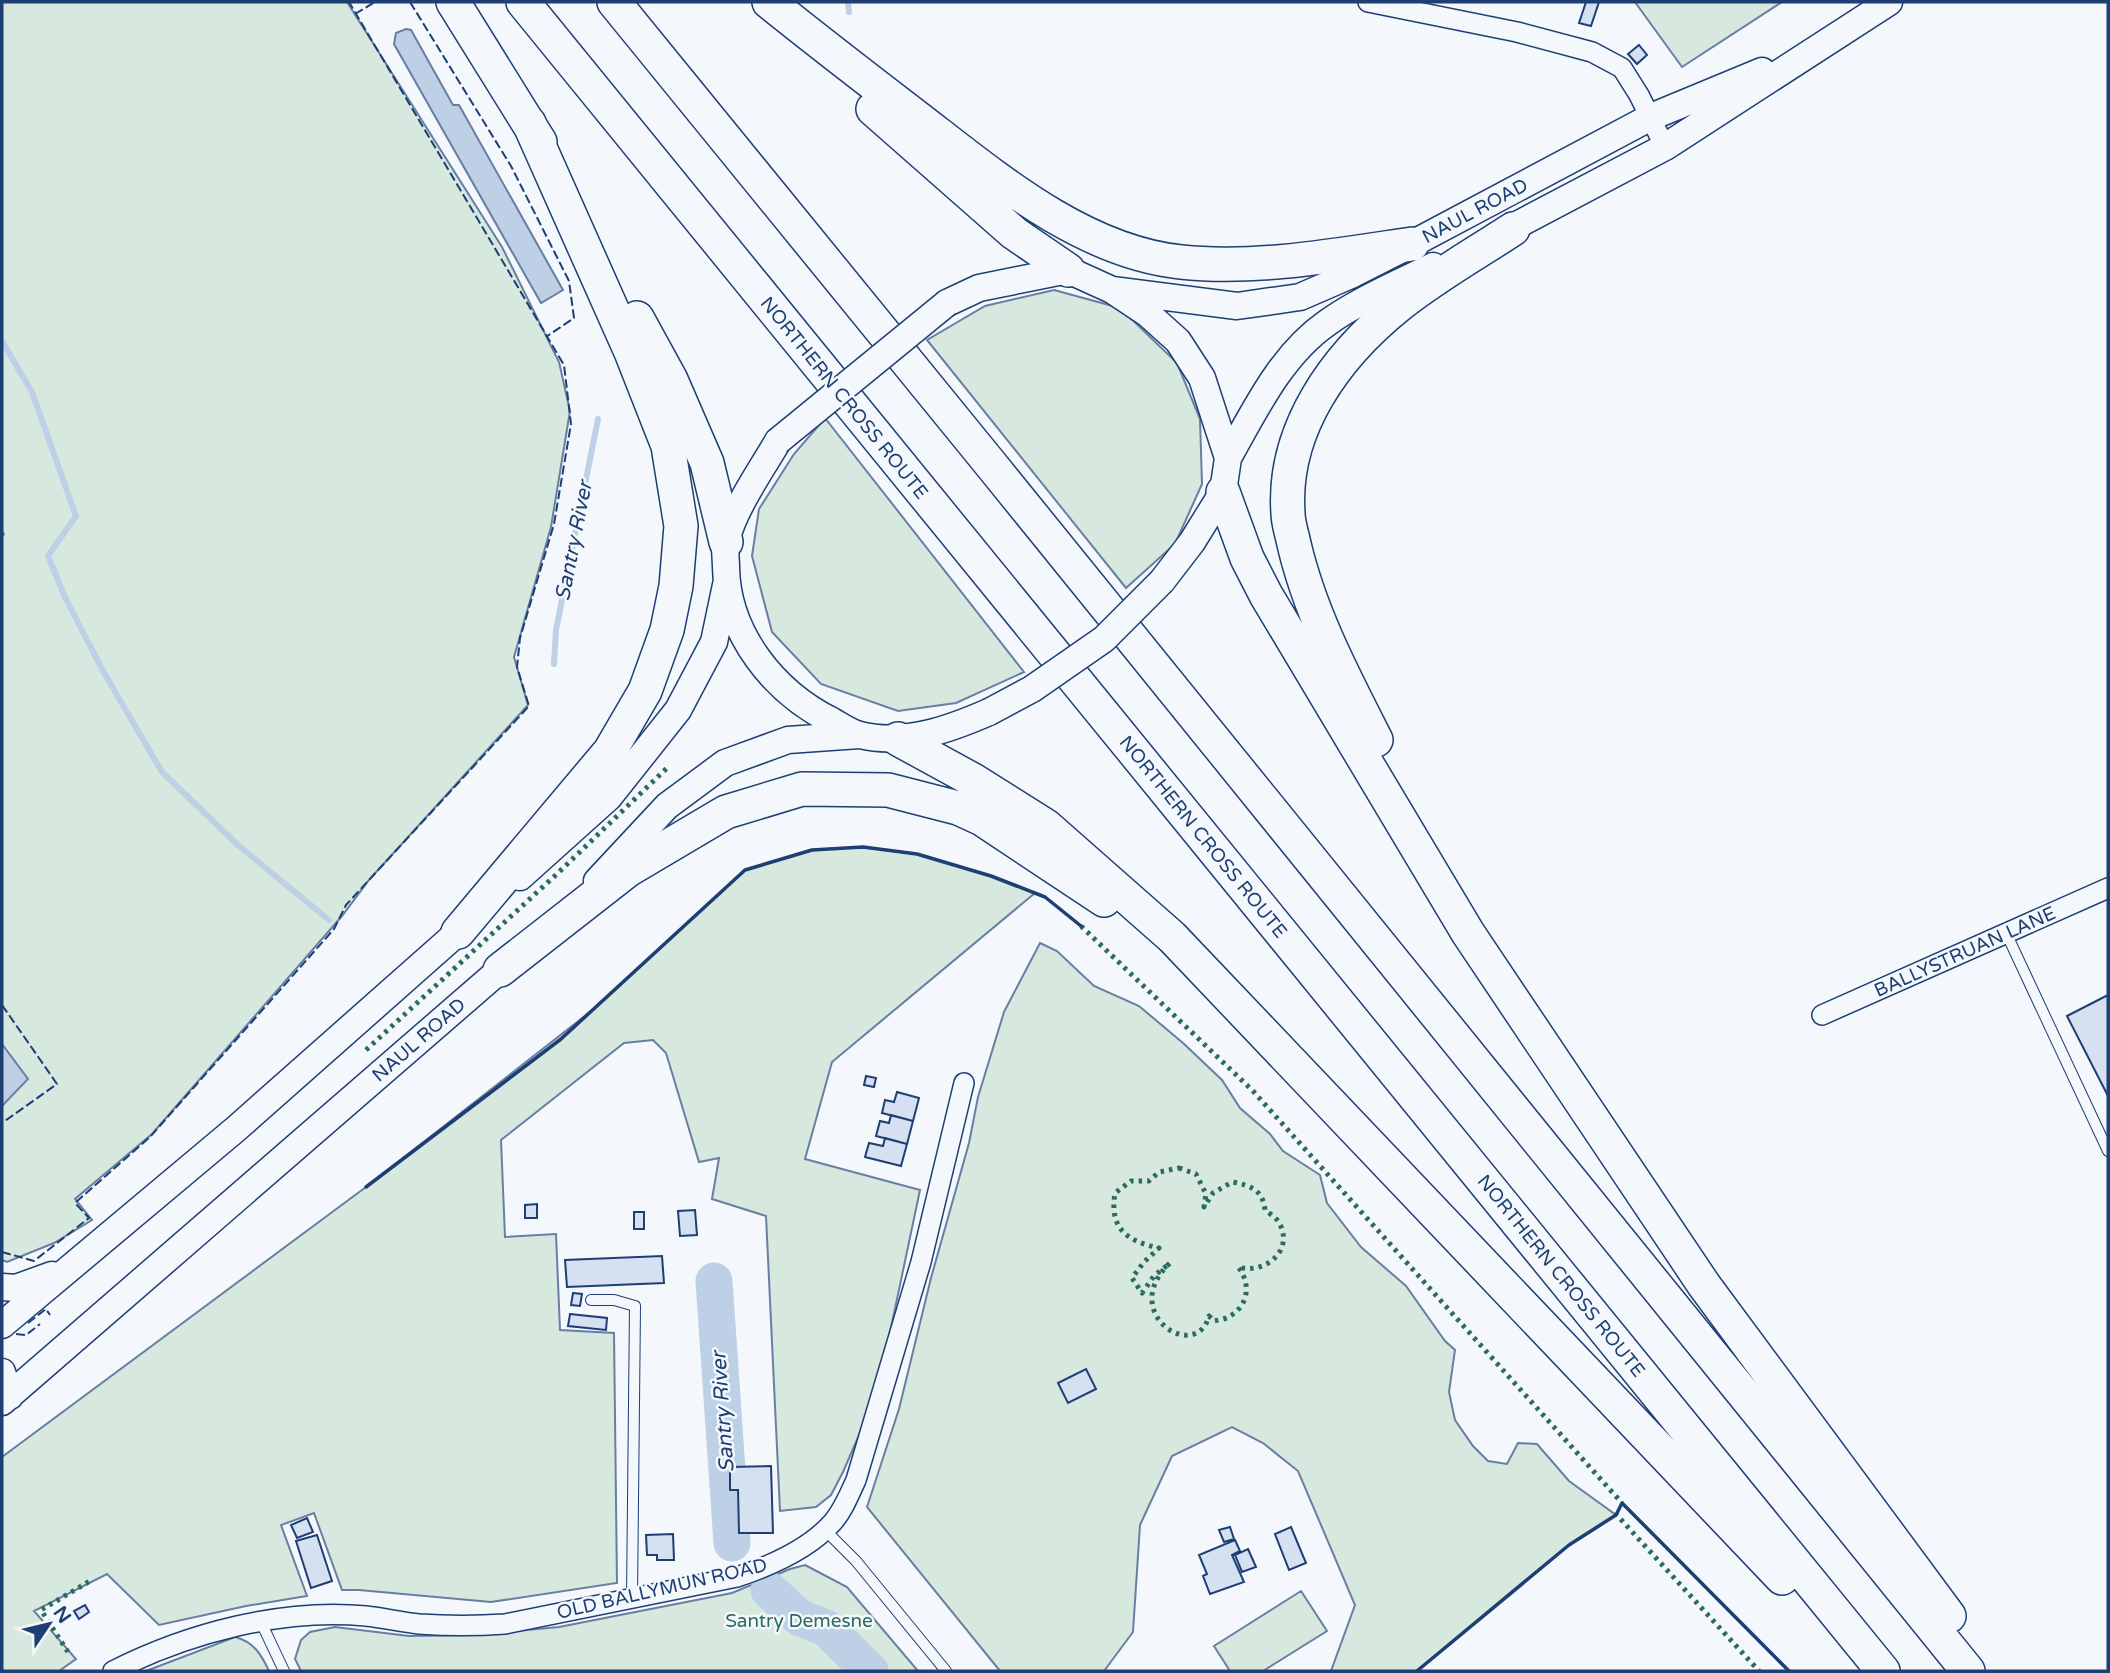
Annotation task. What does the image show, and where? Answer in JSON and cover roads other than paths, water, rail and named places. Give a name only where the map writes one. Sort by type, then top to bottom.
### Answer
[{"type":"highway","points":[[453,2],[529,123],[671,380],[707,463],[726,542]]},
{"type":"highway","name":"NORTHERN CROSS ROUTE","points":[[523,2],[1883,1671]]},
{"type":"highway","points":[[614,2],[1011,488],[1968,1671]]},
{"type":"highway","points":[[754,2],[1014,233],[1068,270]]},
{"type":"highway","points":[[769,2],[1009,188],[1071,226],[1121,248],[1179,262],[1243,264],[1412,244]]},
{"type":"highway","points":[[458,932],[610,751],[645,691],[667,630],[676,586],[681,526],[668,446],[631,352],[529,123]]},
{"type":"highway","points":[[1468,933],[1317,618],[1298,563],[1288,513],[1290,474],[1301,427],[1329,376],[1368,331],[1400,304],[1513,229]]},
{"type":"highway","points":[[1223,492],[1247,558],[1266,595],[1468,933],[1704,1285],[1990,1671]]},
{"type":"highway","points":[[898,739],[974,780],[1046,826],[1172,937],[1871,1671]]},
{"type":"highway","points":[[500,970],[628,870],[726,812],[802,789],[888,790],[958,808],[993,826],[1115,907],[1164,946],[1271,1041]]},
{"type":"main road","name":"NAUL ROAD","points":[[1228,458],[1275,377],[1307,340],[1327,323],[1439,263],[1513,229],[1665,146],[1889,2]]},
{"type":"main road","name":"NAUL ROAD","points":[[1112,290],[1237,306],[1300,298],[1412,244],[1651,117],[1824,45]]},
{"type":"main road","points":[[2,1325],[237,1128],[609,797],[678,710],[714,642],[726,586],[726,542],[740,507],[778,441],[947,303],[979,288],[1068,270],[1112,290],[1148,314],[1178,341],[1202,378],[1228,458],[1223,492],[1192,542],[1162,581],[1104,639],[1032,689],[989,712],[954,727],[898,739],[859,735],[807,709],[775,681],[752,650],[734,618],[726,586]]},
{"type":"main road","name":"NAUL ROAD","points":[[4,1390],[500,970],[594,884],[667,806],[725,763],[788,740],[859,735]]},
{"type":"main road","points":[[2,1286],[16,1288],[76,1265]]},
{"type":"street","points":[[1368,2],[1517,32],[1592,52],[1622,68],[1665,146]]},
{"type":"street","name":"BALLYSTRUAN LANE","points":[[1822,1015],[2108,888]]},
{"type":"street","name":"OLD BALLYMUN ROAD","points":[[113,1671],[134,1660],[186,1641],[260,1620],[319,1615],[365,1616],[419,1624],[505,1624],[737,1577],[767,1567],[792,1554],[824,1530],[844,1507],[856,1480],[874,1428],[921,1262],[964,1083]]},
{"type":"lane","points":[[2007,935],[2108,1151]]},
{"type":"lane","points":[[592,1300],[614,1300],[635,1306],[632,1598]]},
{"type":"lane","points":[[824,1530],[856,1561],[946,1671]]},
{"type":"lane","points":[[260,1620],[284,1671]]},
{"type":"water","points":[[411,30],[453,105],[459,105],[563,290],[541,303],[394,44],[396,33]]},
{"type":"water","points":[[2,1044],[28,1079],[2,1106]]},
{"type":"waterway","name":"Santry River","points":[[848,2],[849,12]]},
{"type":"waterway","points":[[2,341],[32,392],[76,516],[48,556],[65,597],[103,671],[162,772],[239,846],[329,920]]},
{"type":"waterway","name":"Santry River","points":[[554,664],[556,630],[598,419]]},
{"type":"waterway","name":"Santry River","points":[[714,1281],[732,1543]]},
{"type":"waterway","name":"Santry River","points":[[769,1590],[800,1618],[826,1628],[870,1671]]},
{"type":"park label","name":"Santry Demesne","points":[[799,1621]]}]
